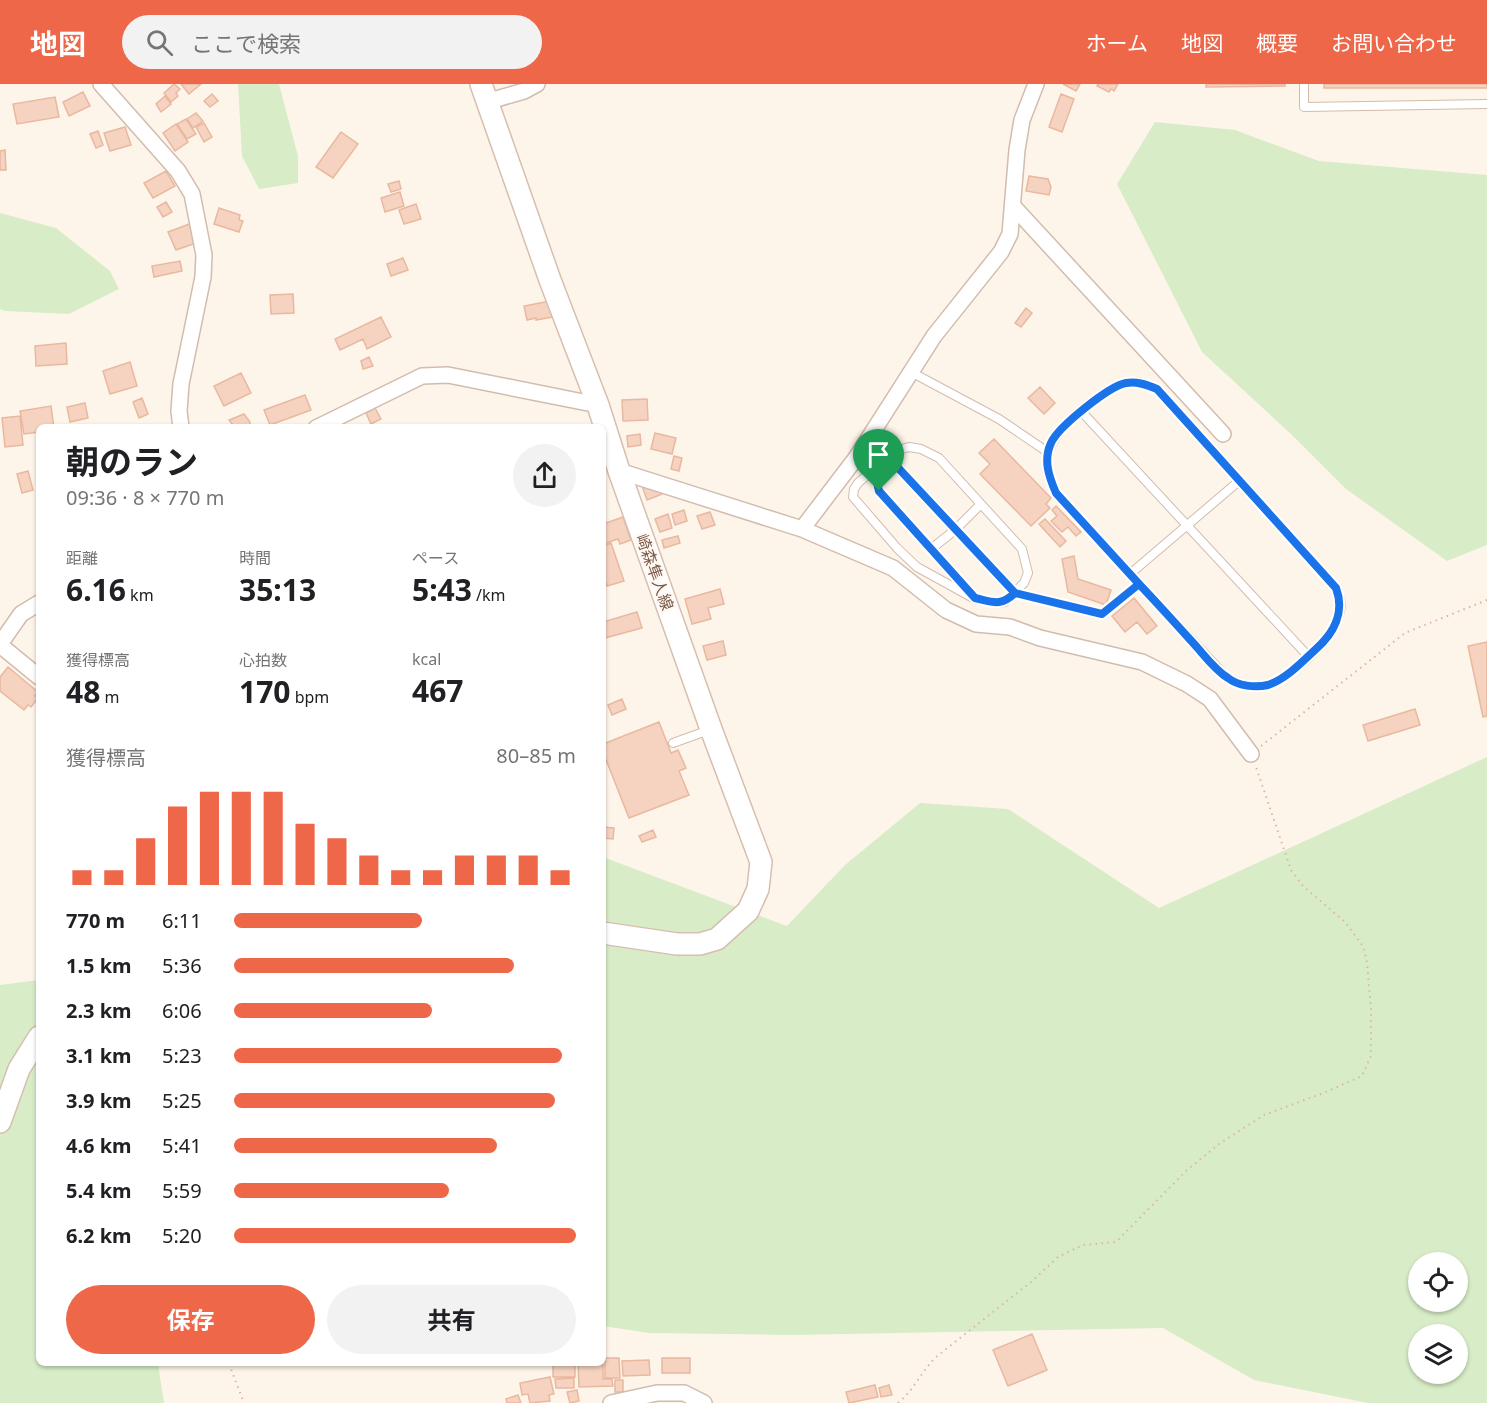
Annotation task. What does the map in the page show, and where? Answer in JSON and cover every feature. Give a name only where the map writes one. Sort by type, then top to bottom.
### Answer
[{"type":"main road","name":"崎森隼人線","points":[[484,93],[604,424]]},
{"type":"main road","name":"崎森隼人線","points":[[606,430],[711,729],[761,862],[758,889],[748,911],[717,939],[700,944],[677,944],[606,933]]},
{"type":"main road","points":[[0,1122],[19,1069],[36,1042]]},
{"type":"street","points":[[101,84],[178,171],[192,194],[204,255],[203,277],[181,384],[179,411],[181,424]]},
{"type":"street","points":[[484,93],[524,91],[537,84]]},
{"type":"street","points":[[802,529],[856,458],[934,336],[1001,252],[1010,234],[1020,130],[1036,84]]},
{"type":"street","points":[[1013,206],[1223,434]]},
{"type":"street","points":[[324,424],[422,376],[448,375],[598,405]]},
{"type":"street","points":[[619,471],[802,529],[893,568],[946,610],[976,624],[1010,627],[1040,638],[1142,662],[1187,684],[1210,699],[1251,754]]},
{"type":"street","points":[[36,605],[21,614],[0,644],[36,674]]},
{"type":"street","points":[[611,1403],[657,1393],[684,1393],[704,1403]]},
{"type":"lane","points":[[1304,84],[1304,107],[1487,104]]},
{"type":"lane","points":[[910,372],[999,419],[1048,453]]},
{"type":"lane","points":[[1128,382],[1143,383],[1157,389],[1336,588],[1341,600],[1341,610],[1327,639],[1286,675],[1269,684],[1243,685],[1228,679],[1056,493],[1049,477],[1048,453],[1058,433],[1081,411],[1116,386],[1128,382]]},
{"type":"lane","points":[[1081,411],[1308,656]]},
{"type":"lane","points":[[909,447],[921,449],[939,458],[1022,549],[1028,573],[1024,583],[1005,602],[996,603],[975,598],[917,567],[897,548],[854,497],[854,489],[858,483],[877,466],[895,451],[909,447]]},
{"type":"lane","points":[[888,457],[1015,593],[1102,614],[1139,584]]},
{"type":"lane","points":[[877,466],[876,478],[879,491],[975,598]]},
{"type":"lane","points":[[1130,574],[1239,480]]},
{"type":"lane","points":[[931,549],[955,530],[981,504]]},
{"type":"lane","points":[[673,743],[711,729]]},
{"type":"path","points":[[898,1403],[911,1392],[925,1368],[936,1357],[1031,1282],[1058,1257],[1083,1245],[1116,1242],[1186,1171],[1219,1144],[1264,1115],[1362,1076],[1371,1056],[1370,998],[1367,962],[1363,946],[1345,922],[1303,886],[1291,870],[1251,754],[1405,633],[1487,600]]},
{"type":"path","points":[[230,1366],[244,1403]]},
{"type":"green space","points":[[238,84],[279,84],[298,156],[298,183],[259,189],[242,156]]},
{"type":"green space","points":[[1155,122],[1235,130],[1319,161],[1487,175],[1487,545],[1447,561],[1346,489],[1291,434],[1202,352],[1117,184]]},
{"type":"green space","points":[[0,213],[56,228],[110,271],[119,289],[69,314],[0,309]]},
{"type":"green space","points":[[1487,757],[1487,1403],[1368,1403],[1254,1380],[1163,1328],[792,1335],[649,1333],[606,1326],[606,858],[787,926],[845,865],[920,803],[1008,809],[1159,908]]},
{"type":"green space","points":[[36,980],[36,1366],[158,1366],[164,1403],[0,1403],[0,985]]},
{"type":"building","points":[[174,84],[180,89],[176,93],[178,96],[171,102],[164,93]]},
{"type":"building","points":[[181,84],[201,84],[189,94]]},
{"type":"building","points":[[1063,84],[1080,84],[1076,91]]},
{"type":"building","points":[[1098,84],[1118,84],[1114,91],[1111,89],[1109,92],[1097,86]]},
{"type":"building","points":[[1206,84],[1285,84],[1285,86],[1206,87]]},
{"type":"building","points":[[1324,84],[1487,84],[1487,88],[1324,88]]},
{"type":"building","points":[[83,92],[90,106],[69,116],[63,102]]},
{"type":"building","points":[[212,94],[218,101],[210,107],[204,101]]},
{"type":"building","points":[[1061,94],[1074,99],[1062,132],[1049,127]]},
{"type":"building","points":[[165,96],[171,104],[161,112],[156,104]]},
{"type":"building","points":[[55,97],[59,117],[17,124],[13,104]]},
{"type":"building","points":[[196,113],[203,121],[193,128],[187,119]]},
{"type":"building","points":[[186,119],[196,134],[187,139],[177,124]]},
{"type":"building","points":[[204,123],[212,137],[204,142],[196,127]]},
{"type":"building","points":[[176,124],[188,142],[175,151],[163,133]]},
{"type":"building","points":[[125,127],[131,145],[110,151],[104,133]]},
{"type":"building","points":[[98,131],[103,145],[96,148],[90,134]]},
{"type":"building","points":[[341,132],[358,144],[333,178],[316,167]]},
{"type":"building","points":[[5,150],[6,170],[0,170],[0,151]]},
{"type":"building","points":[[166,171],[175,186],[153,198],[144,183]]},
{"type":"building","points":[[1029,176],[1048,179],[1051,187],[1049,195],[1026,191]]},
{"type":"building","points":[[399,181],[401,189],[391,192],[388,184]]},
{"type":"building","points":[[400,192],[404,206],[385,212],[381,198]]},
{"type":"building","points":[[166,202],[172,212],[163,217],[157,207]]},
{"type":"building","points":[[416,204],[421,219],[404,224],[399,210]]},
{"type":"building","points":[[219,208],[240,215],[239,220],[243,221],[239,232],[214,224]]},
{"type":"building","points":[[192,223],[199,242],[176,250],[168,232]]},
{"type":"building","points":[[403,258],[408,270],[391,276],[387,264]]},
{"type":"building","points":[[180,261],[182,271],[154,277],[152,266]]},
{"type":"building","points":[[293,294],[294,313],[271,314],[270,295]]},
{"type":"building","points":[[556,300],[559,316],[527,320],[524,306]]},
{"type":"building","points":[[1026,308],[1032,313],[1021,327],[1015,323]]},
{"type":"building","points":[[381,317],[391,337],[367,349],[363,339],[340,350],[335,339]]},
{"type":"building","points":[[66,343],[67,364],[36,366],[35,346]]},
{"type":"building","points":[[369,357],[373,366],[363,369],[361,361]]},
{"type":"building","points":[[130,362],[137,386],[110,394],[103,371]]},
{"type":"building","points":[[241,373],[251,393],[224,406],[214,386]]},
{"type":"building","points":[[1040,387],[1055,403],[1044,414],[1028,398]]},
{"type":"building","points":[[305,395],[311,410],[270,424],[264,410]]},
{"type":"building","points":[[142,398],[148,414],[139,418],[133,402]]},
{"type":"building","points":[[647,399],[648,420],[623,421],[622,400]]},
{"type":"building","points":[[85,403],[88,418],[70,422],[67,407]]},
{"type":"building","points":[[51,406],[53,424],[36,424],[36,432],[24,434],[20,411]]},
{"type":"building","points":[[375,408],[381,419],[371,424],[366,413]]},
{"type":"building","points":[[244,414],[250,424],[232,424],[229,420]]},
{"type":"building","points":[[20,416],[23,445],[5,447],[2,418]]},
{"type":"building","points":[[655,433],[676,438],[672,454],[651,449]]},
{"type":"building","points":[[640,434],[641,445],[628,447],[627,436]]},
{"type":"building","points":[[994,439],[1051,498],[1046,504],[1050,508],[1031,526],[980,474],[990,464],[979,453]]},
{"type":"building","points":[[674,456],[682,458],[679,471],[671,469]]},
{"type":"building","points":[[28,471],[33,490],[22,493],[17,474]]},
{"type":"building","points":[[640,480],[659,486],[662,494],[647,500]]},
{"type":"building","points":[[1056,506],[1081,532],[1076,536],[1068,527],[1062,532],[1051,521],[1057,516],[1052,510]]},
{"type":"building","points":[[684,510],[687,521],[675,525],[672,514]]},
{"type":"building","points":[[710,512],[715,525],[702,529],[697,516]]},
{"type":"building","points":[[668,514],[672,528],[660,532],[655,519]]},
{"type":"building","points":[[623,517],[631,540],[620,544],[618,539],[606,543],[606,523]]},
{"type":"building","points":[[1045,519],[1066,541],[1060,547],[1039,524]]},
{"type":"building","points":[[678,536],[680,543],[664,548],[662,540]]},
{"type":"building","points":[[611,543],[624,581],[607,586],[606,583],[606,545]]},
{"type":"building","points":[[1074,556],[1078,579],[1111,590],[1106,605],[1068,592],[1062,559]]},
{"type":"building","points":[[720,589],[724,604],[708,608],[711,619],[692,624],[685,599]]},
{"type":"building","points":[[1134,598],[1157,626],[1147,634],[1137,622],[1125,632],[1112,616]]},
{"type":"building","points":[[637,612],[642,628],[606,638],[606,621]]},
{"type":"building","points":[[723,641],[726,655],[707,660],[703,646]]},
{"type":"building","points":[[1487,642],[1487,716],[1483,717],[1468,646]]},
{"type":"building","points":[[8,667],[36,690],[36,701],[31,707],[28,705],[24,710],[0,691],[0,677]]},
{"type":"building","points":[[622,699],[626,709],[612,715],[608,705]]},
{"type":"building","points":[[1415,709],[1420,725],[1368,741],[1363,725]]},
{"type":"building","points":[[659,722],[671,753],[678,750],[686,768],[679,771],[689,795],[629,818],[606,760],[606,743]]},
{"type":"building","points":[[606,827],[614,828],[613,839],[606,838]]},
{"type":"building","points":[[653,830],[656,837],[642,842],[639,836]]},
{"type":"building","points":[[1032,1334],[1047,1370],[1008,1386],[993,1350]]},
{"type":"building","points":[[606,1358],[619,1358],[620,1378],[605,1378]]},
{"type":"building","points":[[662,1358],[690,1358],[690,1373],[662,1373]]},
{"type":"building","points":[[649,1360],[650,1375],[623,1376],[622,1361]]},
{"type":"building","points":[[553,1366],[575,1366],[575,1377],[553,1377]]},
{"type":"building","points":[[578,1366],[603,1366],[603,1379],[612,1379],[613,1386],[579,1387]]},
{"type":"building","points":[[550,1377],[554,1394],[549,1395],[550,1401],[530,1403],[528,1394],[522,1395],[520,1383]]},
{"type":"building","points":[[574,1378],[574,1388],[556,1388],[555,1379]]},
{"type":"building","points":[[615,1380],[623,1380],[623,1392],[615,1392]]},
{"type":"building","points":[[875,1385],[878,1397],[849,1403],[846,1392]]},
{"type":"building","points":[[889,1385],[892,1395],[881,1397],[879,1388]]},
{"type":"building","points":[[577,1390],[579,1401],[570,1403],[567,1392]]},
{"type":"building","points":[[518,1395],[521,1403],[507,1403],[506,1399]]},
{"type":"route","points":[[879,491],[876,478],[877,466],[888,457],[1015,593],[1102,614],[1139,584],[1228,679],[1243,685],[1269,684],[1286,675],[1327,639],[1341,610],[1341,600],[1336,588],[1157,389],[1143,383],[1128,382],[1116,386],[1081,411],[1051,443],[1047,461],[1049,477],[1056,493],[1139,584],[1102,614],[1015,593],[1005,602],[996,603],[975,598],[879,491]]}]
